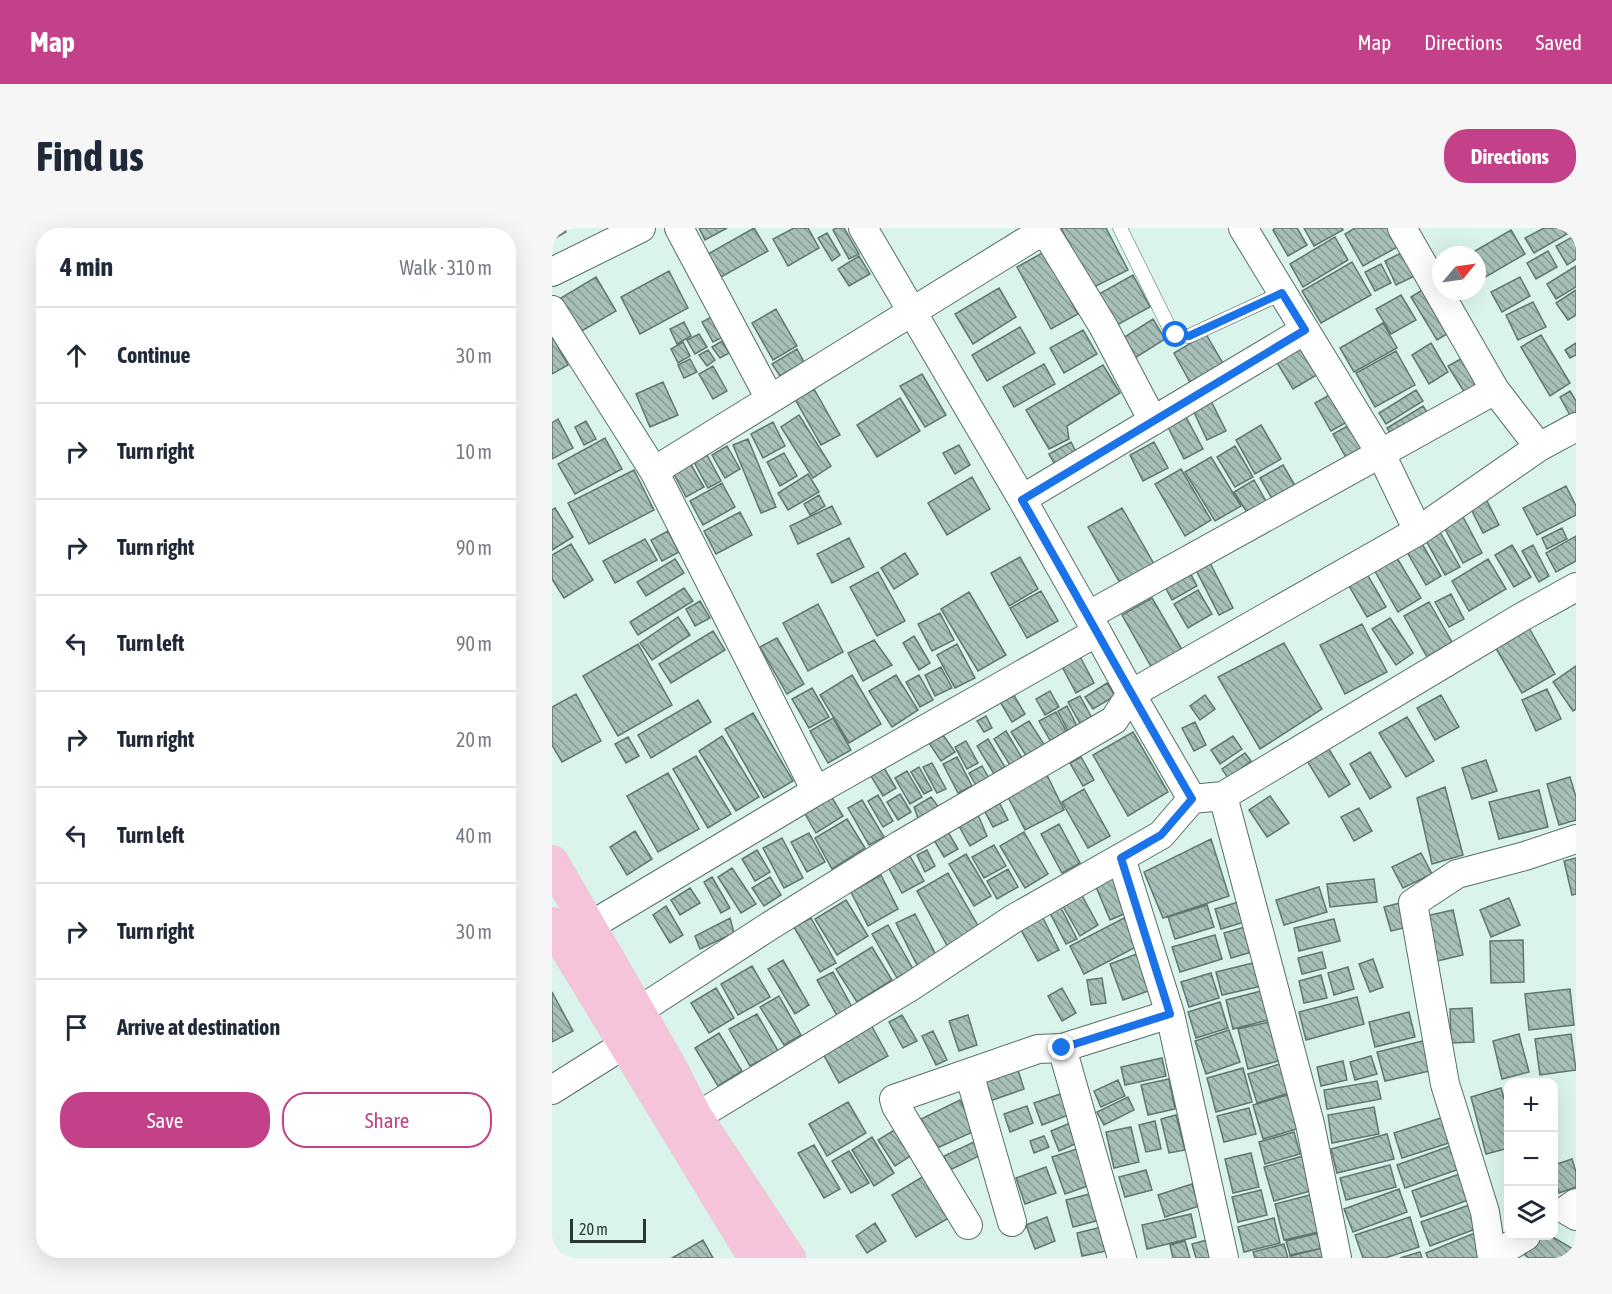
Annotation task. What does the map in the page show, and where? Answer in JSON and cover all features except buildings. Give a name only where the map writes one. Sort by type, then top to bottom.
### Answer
[{"type":"main road","points":[[552,862],[590,926],[630,1028],[755,1258]]},
{"type":"main road","points":[[552,924],[696,1118],[789,1258]]},
{"type":"street","points":[[552,272],[641,228]]},
{"type":"street","points":[[679,228],[770,399]]},
{"type":"street","points":[[863,228],[1093,623],[1192,799]]},
{"type":"street","points":[[1243,228],[1381,454],[1418,531]]},
{"type":"street","points":[[1402,228],[1495,390],[1539,447]]},
{"type":"street","points":[[654,471],[1036,234],[1045,233],[1103,326],[1153,421]]},
{"type":"street","points":[[552,310],[654,471],[816,791]]},
{"type":"street","points":[[1022,500],[1305,330]]},
{"type":"street","points":[[590,926],[1093,623],[1206,549],[1495,390]]},
{"type":"street","points":[[552,1090],[630,1028],[768,927],[900,845],[1114,720],[1131,694],[1418,531],[1539,447],[1576,427]]},
{"type":"street","points":[[696,1118],[900,993],[1013,919],[1161,835],[1192,799],[1223,796],[1520,618],[1576,587]]},
{"type":"street","points":[[1223,796],[1310,1124],[1337,1258]]},
{"type":"street","points":[[1520,1240],[1492,1258],[1482,1201],[1445,1084],[1413,903],[1457,873],[1525,856],[1576,839]]},
{"type":"street","points":[[1121,858],[1170,1014],[1224,1258]]},
{"type":"street","points":[[968,1225],[896,1106],[894,1099],[1038,1048],[1062,1048],[1170,1014]]},
{"type":"street","points":[[1062,1048],[1122,1258]]},
{"type":"street","points":[[969,1072],[1012,1222]]},
{"type":"lane","points":[[1120,228],[1170,329],[1176,335],[1189,336],[1282,293]]},
{"type":"route","points":[[1062,1048],[1170,1014],[1121,858],[1161,835],[1192,799],[1022,500],[1305,330],[1282,293],[1189,336],[1176,335]]}]
